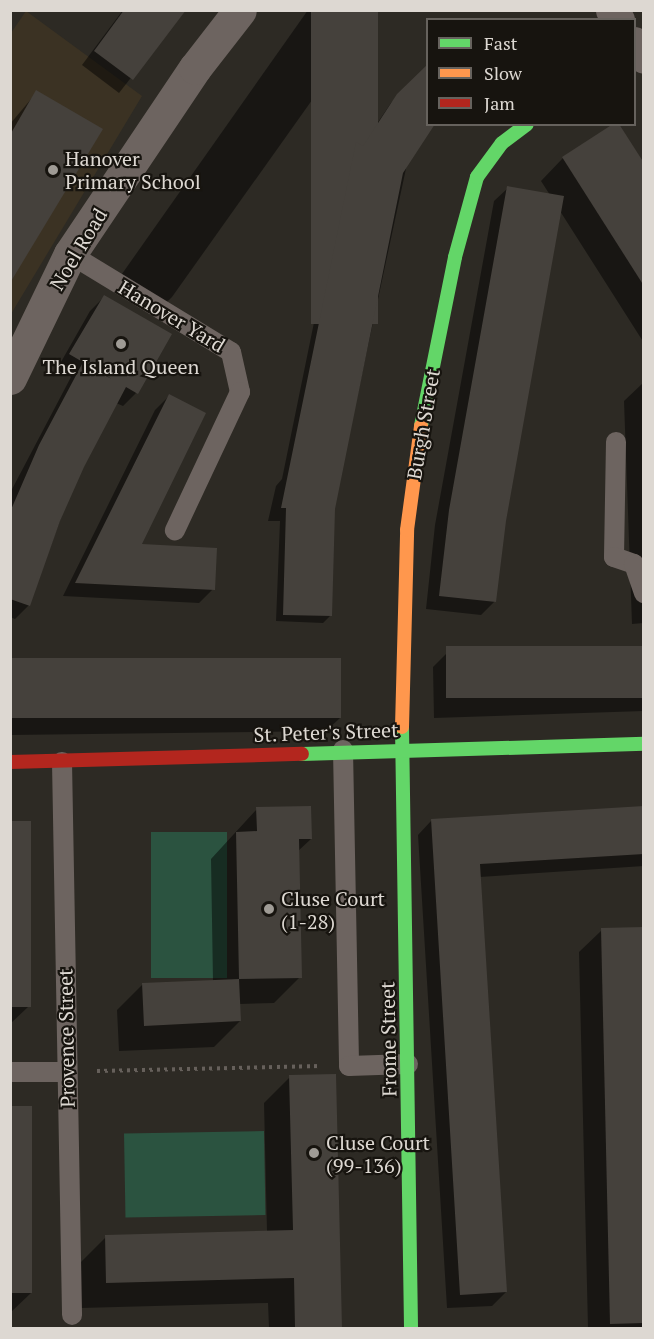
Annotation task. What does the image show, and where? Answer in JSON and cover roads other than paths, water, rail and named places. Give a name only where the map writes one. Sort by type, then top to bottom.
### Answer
[{"type":"street","name":"Noel Road","points":[[10,378],[70,254],[195,68],[240,10]]},
{"type":"street","name":"Burgh Street","points":[[402,749],[407,530],[419,433],[455,257],[477,177],[502,142],[524,126]]},
{"type":"street","name":"St. Peter's Street","points":[[10,762],[62,762],[343,750],[644,744]]},
{"type":"street","name":"Frome Street","points":[[402,749],[411,1329]]},
{"type":"lane","name":"Hanover Yard","points":[[70,254],[231,352],[240,392],[175,530]]},
{"type":"lane","points":[[616,442],[614,557],[634,564],[644,593]]},
{"type":"lane","points":[[343,750],[349,1066],[408,1065]]},
{"type":"lane","name":"Provence Street","points":[[62,762],[72,1315]]},
{"type":"lane","points":[[10,1072],[67,1072]]},
{"type":"place","name":"Hanover Primary School","points":[[53,170]]},
{"type":"place","name":"The Island Queen","points":[[121,344]]},
{"type":"place","name":"Cluse Court (1-28)","points":[[269,909]]},
{"type":"place","name":"Cluse Court (99-136)","points":[[314,1153]]}]
